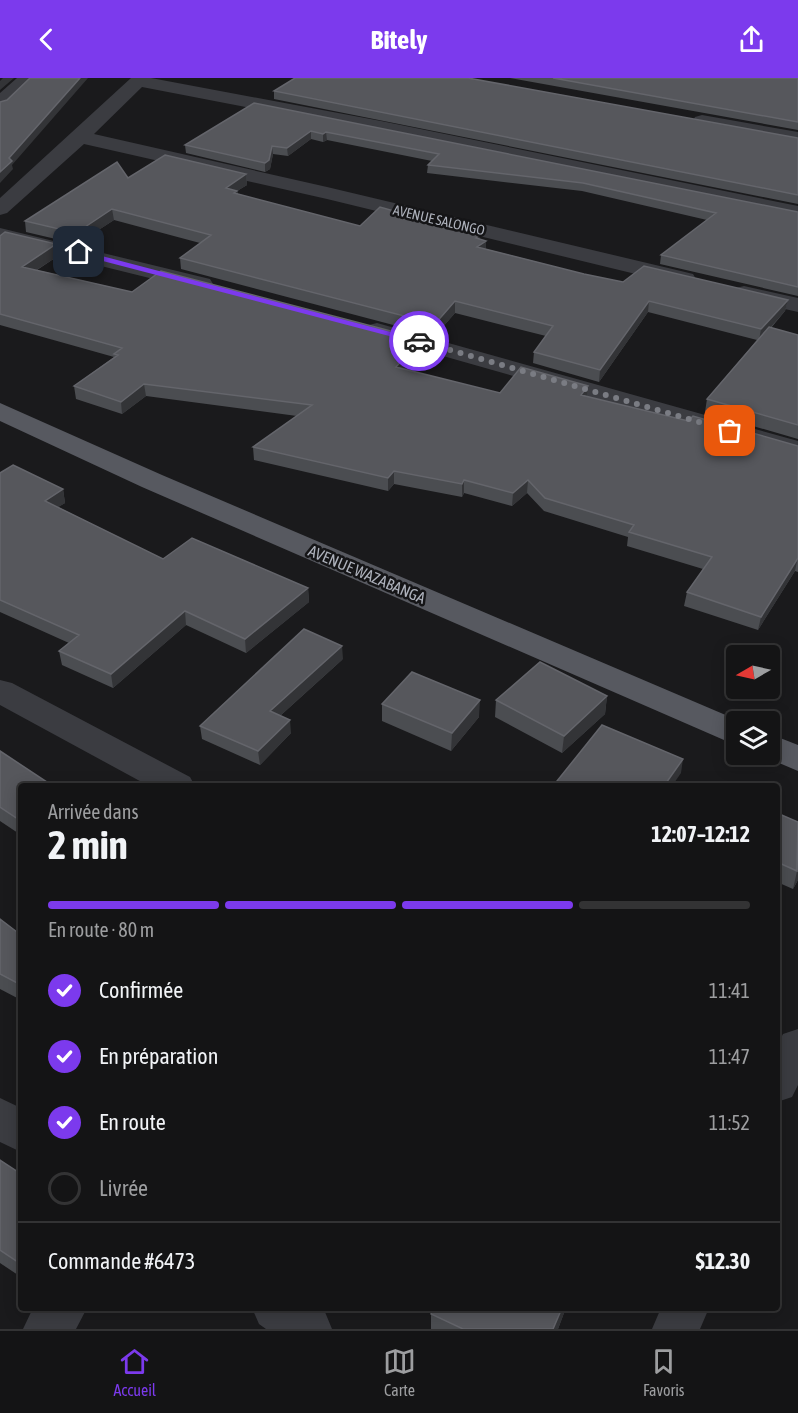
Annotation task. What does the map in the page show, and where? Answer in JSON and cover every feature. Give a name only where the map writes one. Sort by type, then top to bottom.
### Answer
[{"type":"main road","name":"AVENUE WAZABANGA","points":[[0,411],[152,481],[726,728]]},
{"type":"main road","points":[[780,751],[798,759]]},
{"type":"street","points":[[0,103],[28,78]]},
{"type":"street","points":[[0,209],[80,137],[139,79],[798,212]]},
{"type":"street","points":[[685,118],[798,138]]},
{"type":"street","name":"AVENUE SALONGO","points":[[80,137],[327,193],[701,283]]},
{"type":"street","points":[[0,234],[219,288]]},
{"type":"street","points":[[722,288],[798,305]]},
{"type":"street","points":[[351,323],[798,449]]},
{"type":"street","points":[[0,692],[172,783]]},
{"type":"street","points":[[780,1079],[798,1046]]},
{"type":"street","points":[[780,1086],[798,1096]]},
{"type":"street","points":[[0,1117],[18,1130]]},
{"type":"street","points":[[47,1329],[61,1311]]},
{"type":"street","points":[[281,1311],[308,1329]]},
{"type":"street","points":[[676,1329],[684,1311]]},
{"type":"building","points":[[30,78],[80,78],[9,158],[12,161],[0,172],[0,102],[7,100]]},
{"type":"building","points":[[295,78],[468,78],[798,138],[798,195],[274,91]]},
{"type":"building","points":[[553,78],[798,78],[798,122]]},
{"type":"building","points":[[254,103],[798,212],[798,287],[661,255],[716,213],[583,183],[428,165],[439,154],[326,132],[323,134],[311,131],[287,148],[272,146],[269,160],[265,163],[185,145]]},
{"type":"building","points":[[165,155],[246,174],[226,188],[237,191],[234,193],[360,226],[380,207],[480,235],[476,238],[486,241],[477,247],[584,274],[623,282],[644,266],[788,300],[761,329],[649,301],[600,370],[534,352],[553,326],[455,301],[435,324],[180,258],[211,235],[112,209],[76,233],[25,221],[117,162],[128,178]]},
{"type":"building","points":[[5,232],[56,244],[22,267],[132,292],[161,271],[421,339],[396,367],[500,393],[521,367],[588,386],[581,395],[688,421],[693,416],[798,446],[798,558],[761,617],[687,592],[712,557],[629,532],[634,525],[545,498],[528,480],[513,493],[464,480],[462,484],[394,471],[388,478],[253,447],[312,405],[144,384],[121,402],[74,386],[118,355],[114,354],[122,348],[0,314],[0,236]]},
{"type":"building","points":[[769,327],[798,335],[798,425],[707,399]]},
{"type":"building","points":[[13,465],[63,489],[45,501],[163,559],[192,538],[308,588],[245,639],[185,611],[111,674],[59,651],[79,635],[0,600],[0,473]]},
{"type":"building","points":[[304,629],[342,646],[270,711],[290,720],[258,751],[200,726]]},
{"type":"building","points":[[540,662],[607,696],[564,736],[496,700]]},
{"type":"building","points":[[412,672],[480,700],[452,733],[382,704]]},
{"type":"building","points":[[602,725],[683,759],[666,783],[555,783]]},
{"type":"building","points":[[0,751],[48,783],[18,783],[18,819],[0,807]]},
{"type":"building","points":[[780,814],[798,822],[797,871],[780,863]]},
{"type":"building","points":[[0,919],[18,933],[18,983],[0,974]]},
{"type":"building","points":[[0,1160],[18,1172],[18,1262],[0,1250]]},
{"type":"building","points":[[432,1311],[561,1311],[553,1329],[463,1329],[431,1314]]},
{"type":"way so far","points":[[419,341],[730,431]]},
{"type":"route","points":[[79,252],[419,341]]}]
